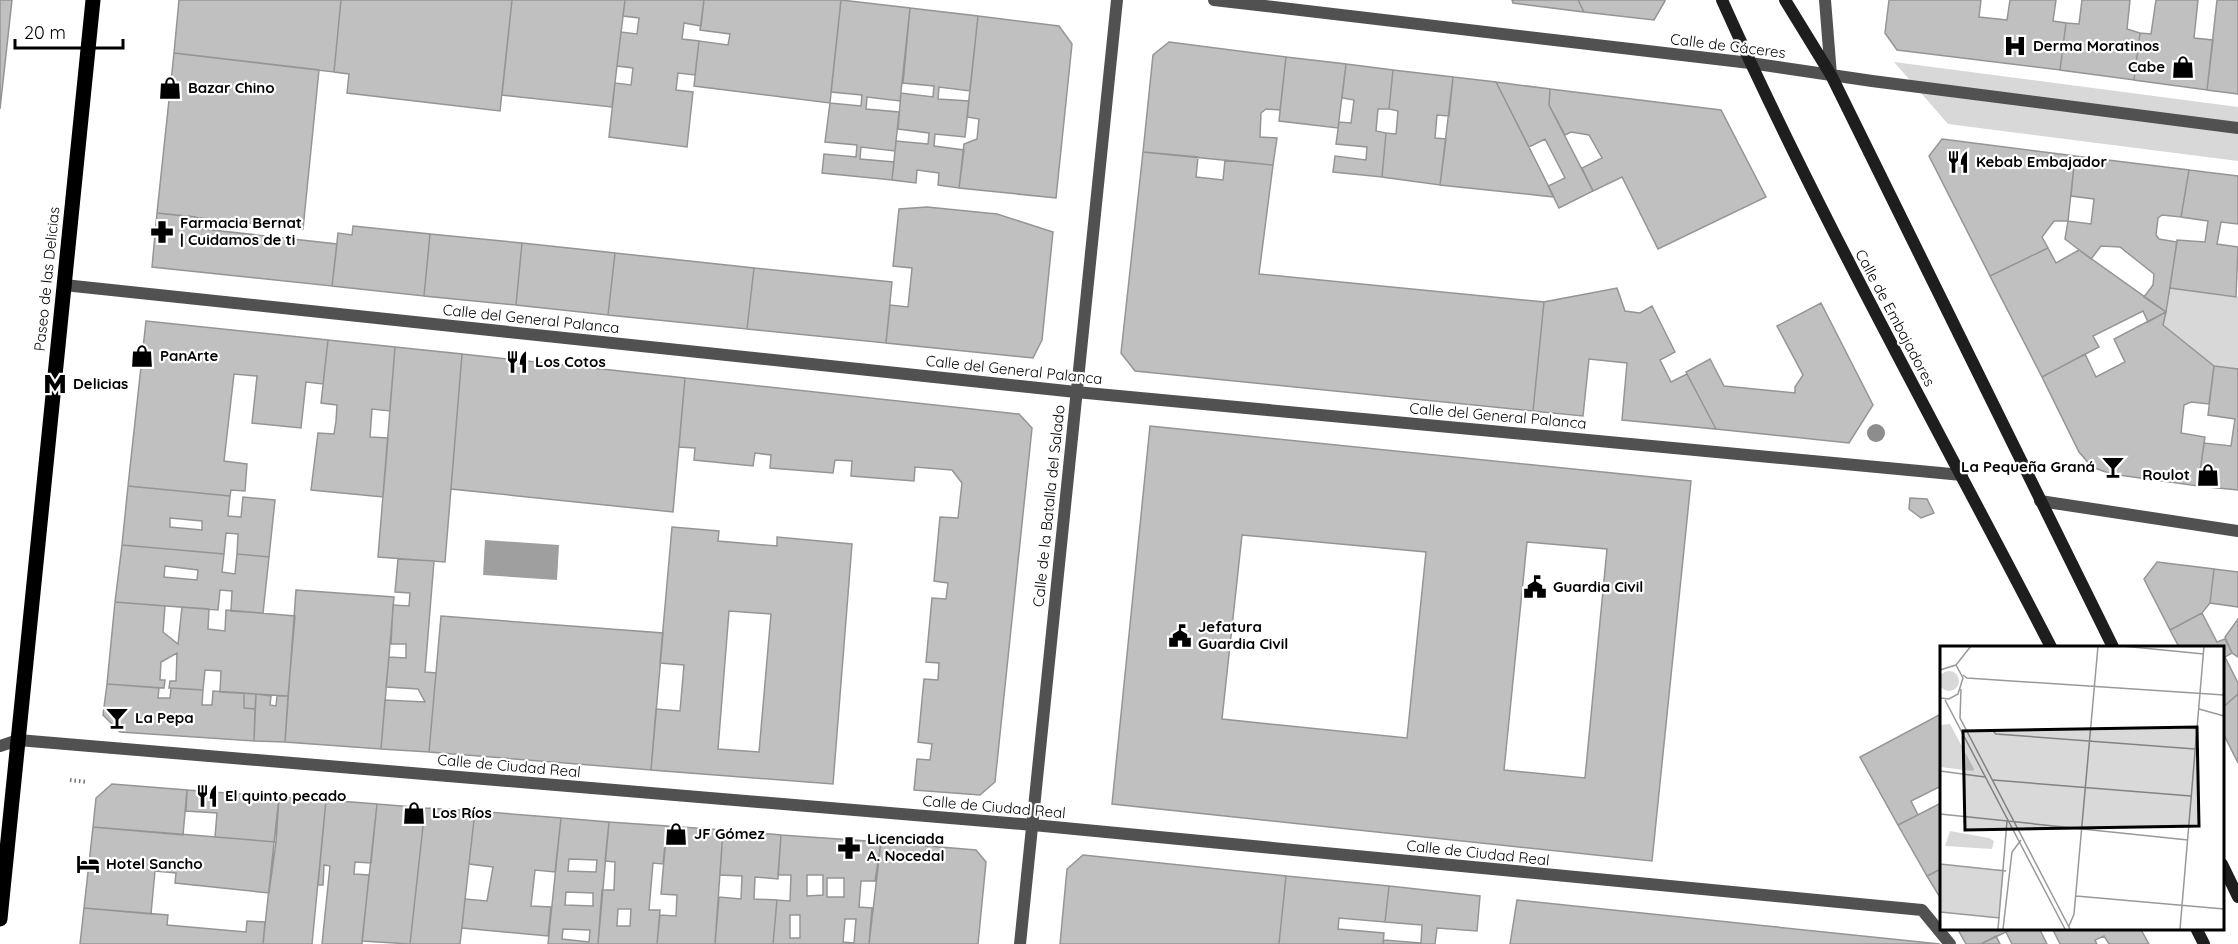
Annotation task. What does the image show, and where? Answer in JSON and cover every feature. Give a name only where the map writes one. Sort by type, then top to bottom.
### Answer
[{"type":"main road","name":"Paseo de las Delicias","points":[[0,919],[3,858],[18,740],[93,0]]},
{"type":"main road","name":"Calle de Embajadores","points":[[1722,0],[1750,63],[1834,235],[2050,646]]},
{"type":"main road","points":[[1785,0],[1831,75],[2112,646]]},
{"type":"main road","points":[[2223,866],[2238,897]]},
{"type":"main road","points":[[2197,929],[2204,944]]},
{"type":"street","name":"Calle de la Batalla del Salado","points":[[1020,944],[1117,0]]},
{"type":"street","name":"Calle de Cáceres","points":[[1214,0],[1750,63],[2238,128]]},
{"type":"street","points":[[1824,0],[1831,75]]},
{"type":"street","name":"Calle del General Palanca","points":[[64,285],[1076,392],[1962,475]]},
{"type":"street","points":[[2040,501],[2238,531]]},
{"type":"street","points":[[0,746],[18,740]]},
{"type":"street","name":"Calle de Ciudad Real","points":[[18,740],[1033,825],[1922,910],[1950,944]]},
{"type":"path","points":[[70,780],[87,782]]},
{"type":"shaded area","points":[[1894,62],[2238,107],[2238,161],[1948,124]]},
{"type":"shaded area","points":[[2170,288],[2238,297],[2238,369],[2214,366],[2163,325]]},
{"type":"shaded area","points":[[485,540],[559,545],[557,580],[483,575]]},
{"type":"building","points":[[0,0],[12,0],[0,109]]},
{"type":"building","points":[[179,0],[341,0],[334,72],[174,53]]},
{"type":"building","points":[[341,0],[512,0],[500,111],[347,93],[349,74],[334,72]]},
{"type":"building","points":[[512,0],[625,0],[612,107],[502,95]]},
{"type":"building","points":[[625,0],[704,0],[701,26],[684,23],[682,39],[699,41],[695,75],[678,73],[676,90],[693,92],[687,147],[609,137],[615,83],[631,85],[633,68],[617,66],[621,32],[637,34],[639,18],[623,16]]},
{"type":"building","points":[[704,0],[841,0],[830,103],[694,86],[699,41],[728,45],[730,34],[700,30]]},
{"type":"building","points":[[841,0],[910,8],[900,101],[867,97],[866,109],[899,112],[895,151],[861,147],[860,159],[894,162],[892,180],[822,173],[824,154],[856,157],[857,145],[825,142],[830,103],[861,106],[862,95],[831,92]]},
{"type":"building","points":[[1512,0],[1578,0],[1584,12],[1513,3]]},
{"type":"building","points":[[1578,0],[1665,1],[1654,20],[1584,12]]},
{"type":"building","points":[[1889,0],[1981,0],[1979,17],[2007,20],[2010,0],[2056,0],[2053,21],[2066,23],[2060,70],[1897,50],[1885,33]]},
{"type":"building","points":[[2082,0],[2130,0],[2127,29],[2140,33],[2134,80],[2060,70],[2066,23],[2079,24]]},
{"type":"building","points":[[2156,0],[2198,0],[2194,38],[2213,40],[2207,90],[2134,80],[2140,33],[2151,34]]},
{"type":"building","points":[[2217,0],[2238,0],[2238,94],[2207,90]]},
{"type":"building","points":[[910,8],[978,16],[970,91],[939,87],[938,99],[969,101],[965,137],[935,134],[934,146],[964,150],[959,188],[938,185],[939,173],[917,170],[916,183],[892,180],[896,141],[928,144],[929,133],[898,129],[901,93],[933,97],[934,86],[903,83]]},
{"type":"building","points":[[978,16],[1059,26],[1072,44],[1056,198],[959,188],[964,144],[977,139],[979,119],[967,117]]},
{"type":"building","points":[[1169,42],[1286,57],[1280,110],[1266,109],[1261,113],[1260,137],[1277,138],[1273,165],[1143,152],[1153,55]]},
{"type":"building","points":[[174,53],[319,70],[303,229],[157,213]]},
{"type":"building","points":[[1286,57],[1346,64],[1338,128],[1279,121]]},
{"type":"building","points":[[1346,64],[1393,70],[1389,109],[1378,109],[1376,131],[1386,133],[1382,177],[1333,172],[1335,156],[1366,160],[1367,147],[1336,144],[1339,122],[1351,123],[1354,100],[1342,98]]},
{"type":"building","points":[[1393,70],[1453,77],[1449,116],[1437,115],[1435,138],[1446,139],[1440,185],[1382,177],[1386,133],[1396,134],[1398,111],[1389,109]]},
{"type":"building","points":[[1453,77],[1496,82],[1554,197],[1440,185]]},
{"type":"building","points":[[1496,82],[1550,89],[1549,105],[1593,191],[1559,208],[1548,186],[1565,178],[1545,139],[1529,147]]},
{"type":"building","points":[[1550,89],[1721,110],[1766,197],[1658,249],[1622,177],[1593,191],[1582,168],[1602,158],[1589,135],[1571,132],[1565,135],[1549,105]]},
{"type":"building","points":[[1942,139],[2075,156],[2068,221],[2054,221],[2042,237],[2048,248],[1990,276],[1929,156]]},
{"type":"building","points":[[1143,152],[1198,157],[1196,177],[1223,180],[1225,160],[1273,165],[1259,274],[1544,302],[1533,411],[1135,371],[1121,353]]},
{"type":"building","points":[[2075,156],[2189,170],[2181,217],[2162,215],[2158,218],[2156,235],[2159,239],[2177,242],[2166,312],[2144,297],[2153,285],[2154,274],[2120,247],[2101,246],[2091,259],[2065,239],[2068,221],[2091,224],[2094,199],[2071,196]]},
{"type":"building","points":[[2189,170],[2238,176],[2238,224],[2221,222],[2217,244],[2238,247],[2236,297],[2170,288],[2177,240],[2205,242],[2208,221],[2181,217]]},
{"type":"building","points":[[927,207],[997,214],[1053,232],[1042,340],[1033,358],[886,343],[890,305],[908,307],[912,268],[893,266],[899,209]]},
{"type":"building","points":[[157,213],[196,217],[195,228],[337,244],[332,286],[152,267]]},
{"type":"building","points":[[353,226],[430,234],[424,296],[332,286],[338,233],[352,235]]},
{"type":"building","points":[[430,234],[522,243],[516,305],[424,296]]},
{"type":"building","points":[[522,243],[615,253],[608,315],[516,305]]},
{"type":"building","points":[[2048,248],[2056,263],[2079,250],[2166,312],[2148,322],[2143,311],[2093,336],[2099,347],[2042,377],[1990,276]]},
{"type":"building","points":[[615,253],[754,268],[747,329],[608,315]]},
{"type":"building","points":[[754,268],[892,282],[886,343],[747,329]]},
{"type":"building","points":[[1617,288],[1625,311],[1640,313],[1652,306],[1675,352],[1660,360],[1671,382],[1687,374],[1716,429],[1622,420],[1627,363],[1589,359],[1583,416],[1533,411],[1544,302]]},
{"type":"building","points":[[1821,303],[1873,405],[1849,443],[1716,429],[1686,372],[1710,359],[1724,386],[1795,393],[1795,387],[1803,375],[1777,326]]},
{"type":"building","points":[[2166,312],[2163,325],[2214,366],[2209,404],[2191,402],[2184,405],[2181,433],[2205,437],[2198,486],[2111,474],[2092,467],[2079,452],[2042,377],[2085,354],[2096,377],[2125,362],[2114,339]]},
{"type":"building","points":[[146,321],[328,340],[323,384],[306,382],[301,428],[252,423],[257,376],[234,374],[224,461],[247,464],[245,491],[231,490],[230,496],[128,486]]},
{"type":"building","points":[[328,340],[395,347],[390,411],[372,409],[370,437],[388,438],[383,497],[311,490],[318,433],[334,434],[336,421],[337,405],[321,403]]},
{"type":"building","points":[[395,347],[462,354],[445,562],[378,557]]},
{"type":"building","points":[[462,354],[685,378],[673,512],[451,489]]},
{"type":"building","points":[[2214,366],[2238,369],[2238,490],[2198,486],[2204,443],[2231,446],[2235,419],[2208,415]]},
{"type":"building","points":[[685,378],[1019,414],[1032,428],[995,782],[980,795],[914,790],[917,759],[930,760],[932,744],[918,742],[924,679],[938,680],[939,663],[926,662],[932,598],[946,599],[948,583],[934,581],[940,517],[958,518],[962,483],[952,470],[915,467],[914,481],[851,476],[852,461],[835,460],[833,473],[770,468],[771,455],[755,453],[753,466],[694,460],[695,448],[679,447]]},
{"type":"building","name":"Jefatura Guardia Civil","points":[[1150,426],[1691,481],[1652,861],[1112,804]],"holes":[[[1242,535],[1426,552],[1407,738],[1222,719]],[[1527,542],[1607,549],[1585,778],[1504,770]]]},
{"type":"building","points":[[128,486],[230,496],[228,516],[241,517],[243,497],[275,500],[269,557],[237,554],[238,534],[226,533],[224,554],[122,545]],"holes":[[[170,518],[202,521],[202,530],[170,527]]]},
{"type":"building","points":[[1910,498],[1927,499],[1934,513],[1921,518],[1909,509]]},
{"type":"building","points":[[672,527],[719,531],[718,541],[777,546],[777,537],[852,544],[833,784],[651,770],[656,709],[680,711],[684,665],[660,663]],"holes":[[[729,611],[771,614],[759,752],[718,749]]]},
{"type":"building","points":[[122,545],[224,554],[222,572],[235,574],[237,554],[269,557],[263,613],[231,611],[232,591],[220,590],[218,610],[115,602]],"holes":[[[165,566],[198,570],[197,580],[164,577]]]},
{"type":"building","points":[[398,559],[434,561],[425,672],[436,673],[429,752],[381,749],[385,700],[425,702],[418,689],[386,687],[389,657],[406,658],[406,644],[391,644],[393,605],[409,606],[410,593],[395,592]]},
{"type":"building","points":[[2157,562],[2214,569],[2210,603],[2202,613],[2170,630],[2144,579]]},
{"type":"building","points":[[2214,569],[2238,572],[2238,607],[2210,603]]},
{"type":"building","points":[[296,590],[394,597],[381,749],[285,742]]},
{"type":"building","points":[[115,602],[165,606],[163,632],[178,644],[182,607],[209,609],[208,629],[225,631],[226,610],[295,616],[288,696],[220,692],[221,671],[205,670],[203,690],[169,688],[170,681],[176,681],[177,653],[161,662],[160,680],[165,680],[164,688],[107,684]]},
{"type":"building","points":[[2202,613],[2217,642],[2225,639],[2232,653],[2225,657],[2238,683],[2238,694],[2223,707],[2223,646],[2178,646],[2170,630]]},
{"type":"building","points":[[441,616],[663,633],[651,770],[429,752]]},
{"type":"building","points":[[2238,619],[2238,657],[2232,653],[2225,637]]},
{"type":"building","points":[[107,684],[159,688],[158,698],[170,698],[171,688],[203,690],[202,705],[212,705],[213,691],[244,693],[244,708],[255,709],[254,741],[120,732],[103,715]]},
{"type":"building","points":[[244,693],[256,694],[255,709],[244,708]]},
{"type":"building","points":[[256,694],[271,696],[270,705],[276,706],[277,696],[288,696],[285,742],[254,741]]},
{"type":"building","points":[[2238,694],[2238,763],[2223,733],[2223,707]]},
{"type":"building","points":[[1940,715],[1940,786],[1911,801],[1918,815],[1898,825],[1860,757]]},
{"type":"building","points":[[112,784],[187,790],[183,835],[93,827],[96,798]]},
{"type":"building","points":[[187,790],[279,797],[276,842],[215,837],[217,813],[186,811]]},
{"type":"building","points":[[279,797],[326,800],[312,944],[263,944]]},
{"type":"building","points":[[326,800],[377,804],[371,863],[355,862],[354,874],[369,875],[362,944],[322,944],[330,866],[324,865],[323,885],[318,885]]},
{"type":"building","points":[[377,804],[425,808],[410,944],[362,941]]},
{"type":"building","points":[[1940,804],[1940,870],[1927,876],[1898,825]]},
{"type":"building","points":[[425,808],[475,811],[460,944],[410,944]]},
{"type":"building","points":[[475,811],[561,818],[555,872],[535,870],[531,906],[551,907],[548,936],[462,928],[465,899],[487,901],[493,867],[469,864]]},
{"type":"building","points":[[561,818],[609,822],[598,944],[548,944]],"holes":[[[569,859],[597,860],[596,872],[568,871]],[[566,892],[593,893],[593,906],[565,905]],[[563,929],[590,930],[589,942],[562,939]]]},
{"type":"building","points":[[609,822],[667,826],[663,864],[653,863],[649,910],[660,910],[657,944],[598,944],[602,890],[614,890],[615,862],[605,861]],"holes":[[[618,909],[631,909],[630,926],[617,926]]]},
{"type":"building","points":[[667,826],[723,830],[715,944],[657,944],[660,915],[676,916],[677,895],[661,894]]},
{"type":"building","points":[[93,827],[276,842],[269,893],[175,883],[176,873],[155,871],[151,914],[84,908]]},
{"type":"building","points":[[723,830],[781,835],[778,879],[755,877],[754,899],[777,900],[773,944],[715,944],[719,897],[741,899],[742,876],[720,875]]},
{"type":"building","points":[[781,835],[881,842],[875,881],[861,881],[859,907],[872,908],[869,944],[773,944],[777,900],[790,901],[791,875],[778,875]],"holes":[[[807,875],[823,875],[823,895],[807,896]],[[827,878],[844,878],[844,897],[827,897]],[[790,915],[800,915],[800,938],[790,938]],[[845,919],[856,919],[854,943],[843,942]]]},
{"type":"building","points":[[881,842],[976,850],[986,862],[978,944],[869,944]]},
{"type":"building","points":[[1083,855],[1286,876],[1279,944],[1060,944],[1067,869]]},
{"type":"building","points":[[1940,870],[1940,897],[1927,876]]},
{"type":"building","points":[[1286,876],[1389,886],[1385,922],[1339,918],[1338,929],[1384,933],[1383,944],[1279,944]]},
{"type":"building","points":[[1389,886],[1480,896],[1477,931],[1437,928],[1435,944],[1383,944],[1384,940],[1421,943],[1422,925],[1385,922]]},
{"type":"building","points":[[1517,900],[1767,926],[1940,944],[1510,944]]},
{"type":"building","points":[[84,908],[168,915],[167,925],[246,932],[247,921],[265,922],[263,944],[80,944]]},
{"type":"building","points":[[1958,929],[2012,929],[1981,944],[1966,944]]},
{"type":"building","points":[[2012,929],[2040,929],[2047,944],[2012,944],[2006,932]]},
{"type":"building","points":[[2052,929],[2141,929],[2149,944],[2109,944],[2104,936],[2095,940],[2097,944],[2060,944]]},
{"type":"building","points":[[1996,936],[2000,944],[1981,944]]},
{"type":"place","name":"Derma Moratinos","points":[[2015,46]]},
{"type":"place","name":"Cabe","points":[[2183,67]]},
{"type":"place","name":"Bazar Chino","points":[[170,88]]},
{"type":"place","name":"Kebab Embajador","points":[[1958,162]]},
{"type":"place","name":"Farmacia Bernat | Cuidamos de ti","points":[[162,232]]},
{"type":"place","name":"PanArte","points":[[142,356]]},
{"type":"place","name":"Los Cotos","points":[[517,362]]},
{"type":"place","name":"Delicias","points":[[55,384]]},
{"type":"place","name":"La Pequeña Graná","points":[[2113,467]]},
{"type":"place","name":"Roulot","points":[[2208,475]]},
{"type":"place","name":"Guardia Civil","points":[[1535,587]]},
{"type":"place","name":"Jefatura Guardia Civil","points":[[1180,636]]},
{"type":"place","name":"La Pepa","points":[[117,718]]},
{"type":"place","name":"El quinto pecado","points":[[207,796]]},
{"type":"place","name":"Los Ríos","points":[[414,813]]},
{"type":"place","name":"JF Gómez","points":[[676,834]]},
{"type":"place","name":"Licenciada A. Nocedal","points":[[849,848]]},
{"type":"place","name":"Hotel Sancho","points":[[88,864]]}]
